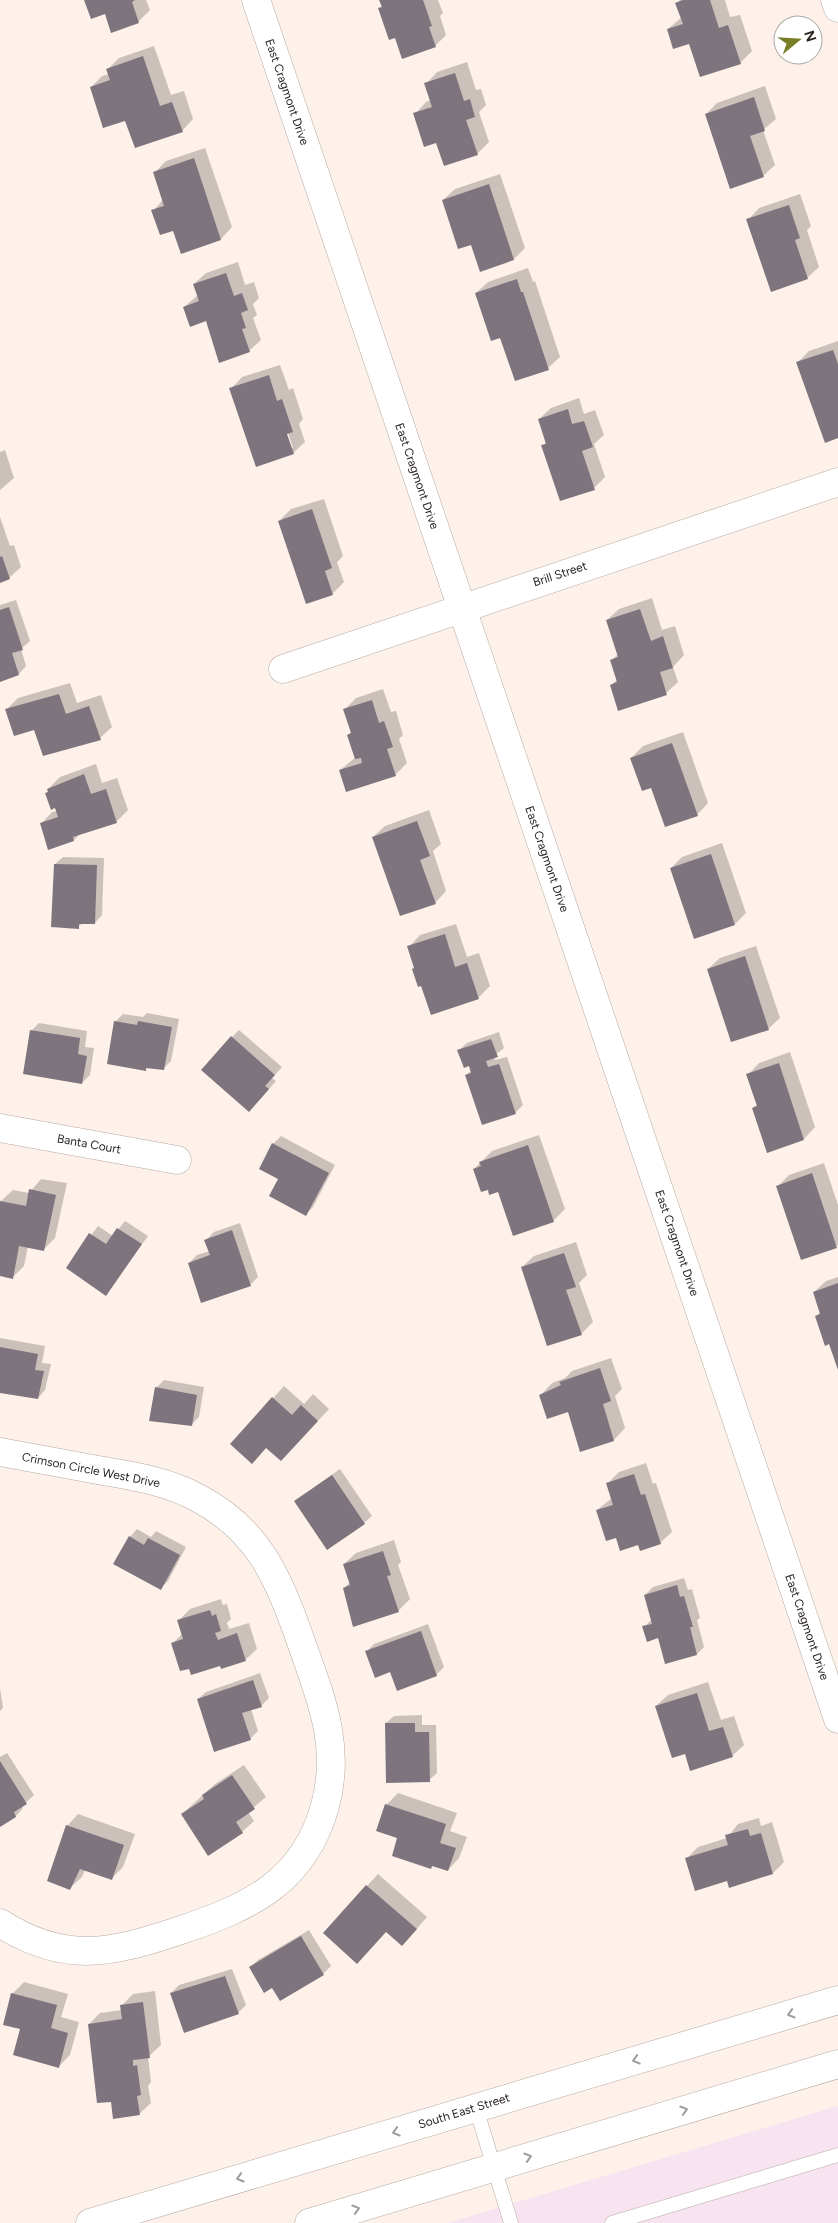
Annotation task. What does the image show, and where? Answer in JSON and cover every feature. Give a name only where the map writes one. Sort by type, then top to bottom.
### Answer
[{"type":"street","name":"East Cragmont Drive","points":[[256,0],[838,1719]]},
{"type":"street","points":[[835,0],[838,8]]},
{"type":"street","name":"Brill Street","points":[[283,669],[462,607],[838,482]]},
{"type":"street","name":"Banta Court","points":[[0,1128],[177,1160]]},
{"type":"street","name":"Crimson Circle West Drive","points":[[0,1452],[144,1478],[182,1490],[229,1517],[254,1542],[268,1562],[284,1593],[327,1716],[332,1751],[331,1774],[324,1808],[310,1840],[296,1864],[276,1885],[247,1905],[229,1914],[134,1946],[110,1950],[76,1951],[52,1947],[31,1940],[0,1923]]},
{"type":"street","name":"South East Street","points":[[90,2223],[838,2000]]},
{"type":"street","points":[[309,2223],[838,2064]]},
{"type":"lane","points":[[476,2108],[511,2223]]},
{"type":"lane","points":[[612,2223],[838,2155]]},
{"type":"shaded area","points":[[838,2106],[838,2223],[447,2223]]},
{"type":"building","points":[[84,0],[135,0],[132,2],[139,23],[111,33],[105,14],[91,19]]},
{"type":"building","points":[[379,0],[423,0],[432,26],[429,27],[436,47],[402,59],[395,38],[389,40],[378,8],[382,7]]},
{"type":"building","points":[[683,0],[710,0],[719,28],[728,25],[741,64],[700,77],[689,44],[673,49],[667,29],[683,24],[675,3]]},
{"type":"building","points":[[143,56],[160,106],[172,102],[183,132],[135,148],[125,121],[103,128],[90,87],[110,80],[106,69]]},
{"type":"building","points":[[455,73],[464,101],[470,99],[475,117],[466,120],[478,155],[444,166],[436,143],[424,147],[413,113],[432,107],[424,83]]},
{"type":"building","points":[[754,97],[765,131],[750,136],[764,177],[730,189],[705,114]]},
{"type":"building","points":[[194,158],[221,240],[181,254],[173,231],[160,235],[151,210],[164,206],[153,172]]},
{"type":"building","points":[[489,184],[514,260],[480,272],[471,245],[458,249],[442,200]]},
{"type":"building","points":[[789,205],[800,238],[795,240],[808,279],[771,292],[746,219]]},
{"type":"building","points":[[226,273],[234,296],[242,293],[248,310],[241,313],[246,328],[242,329],[250,352],[219,363],[206,321],[190,327],[183,307],[199,301],[193,284]]},
{"type":"building","points":[[517,279],[549,370],[515,381],[500,338],[491,341],[475,293]]},
{"type":"building","points":[[833,350],[838,364],[838,438],[825,443],[796,362]]},
{"type":"building","points":[[269,375],[277,401],[282,399],[293,432],[287,434],[294,454],[256,467],[229,388]]},
{"type":"building","points":[[568,409],[572,424],[584,421],[593,447],[582,451],[595,490],[560,501],[541,445],[546,444],[538,419]]},
{"type":"building","points":[[312,509],[332,568],[325,571],[333,595],[306,604],[278,521]]},
{"type":"building","points":[[2,556],[10,579],[0,583],[0,557]]},
{"type":"building","points":[[9,607],[23,650],[12,653],[19,675],[0,682],[0,610]]},
{"type":"building","points":[[640,609],[651,641],[663,636],[673,668],[660,672],[667,695],[618,711],[610,685],[617,682],[610,660],[618,657],[606,620]]},
{"type":"building","points":[[59,694],[66,714],[89,706],[101,740],[43,756],[34,730],[14,736],[5,709]]},
{"type":"building","points":[[372,700],[379,723],[384,721],[393,747],[387,749],[396,776],[346,792],[339,770],[362,763],[361,758],[355,759],[347,735],[351,733],[343,709]]},
{"type":"building","points":[[672,743],[698,816],[665,827],[651,788],[642,791],[630,758]]},
{"type":"building","points":[[84,774],[91,794],[106,789],[117,823],[73,837],[74,841],[48,850],[40,823],[58,817],[55,808],[51,810],[45,793],[48,792],[47,789]]},
{"type":"building","points":[[417,821],[430,856],[420,860],[436,904],[400,916],[372,837]]},
{"type":"building","points":[[711,854],[735,925],[694,939],[670,868]]},
{"type":"building","points":[[54,864],[97,865],[95,924],[79,924],[79,929],[51,927]]},
{"type":"building","points":[[445,934],[455,967],[467,963],[479,999],[431,1015],[421,986],[418,987],[407,946]]},
{"type":"building","points":[[745,956],[769,1030],[731,1042],[707,969]]},
{"type":"building","points":[[114,1021],[137,1025],[138,1021],[172,1027],[164,1070],[146,1068],[146,1071],[107,1064]]},
{"type":"building","points":[[30,1030],[80,1038],[78,1054],[87,1056],[82,1084],[23,1074]]},
{"type":"building","points":[[231,1036],[275,1075],[265,1086],[269,1089],[249,1112],[201,1070]]},
{"type":"building","points":[[491,1039],[498,1057],[486,1061],[488,1067],[499,1064],[516,1114],[482,1125],[465,1075],[471,1073],[469,1066],[464,1068],[457,1050]]},
{"type":"building","points":[[779,1063],[804,1140],[767,1153],[752,1108],[757,1106],[746,1074]]},
{"type":"building","points":[[272,1143],[329,1173],[306,1216],[269,1196],[278,1179],[259,1169]]},
{"type":"building","points":[[528,1145],[554,1222],[513,1236],[498,1192],[489,1195],[488,1190],[481,1192],[473,1169],[481,1166],[479,1162]]},
{"type":"building","points":[[812,1173],[837,1248],[801,1260],[776,1186]]},
{"type":"building","points":[[29,1189],[56,1195],[44,1251],[19,1246],[13,1279],[0,1276],[0,1201],[26,1206]]},
{"type":"building","points":[[117,1228],[142,1244],[106,1296],[66,1268],[89,1233],[106,1244]]},
{"type":"building","points":[[232,1230],[251,1286],[201,1303],[188,1263],[210,1255],[204,1240]]},
{"type":"building","points":[[564,1253],[576,1287],[566,1290],[582,1335],[547,1346],[521,1267]]},
{"type":"building","points":[[838,1283],[838,1370],[829,1344],[825,1346],[815,1316],[820,1314],[813,1292]]},
{"type":"building","points":[[0,1347],[38,1354],[35,1370],[44,1371],[38,1399],[0,1393]]},
{"type":"building","points":[[600,1368],[611,1401],[603,1404],[614,1441],[580,1452],[568,1412],[547,1419],[539,1395],[561,1385],[559,1382]]},
{"type":"building","points":[[155,1387],[197,1395],[192,1426],[149,1421]]},
{"type":"building","points":[[272,1397],[292,1415],[301,1405],[318,1421],[281,1461],[266,1448],[252,1464],[230,1444]]},
{"type":"building","points":[[634,1474],[641,1495],[645,1494],[661,1544],[640,1551],[638,1545],[620,1551],[616,1538],[606,1541],[596,1510],[613,1505],[606,1483]]},
{"type":"building","points":[[332,1475],[365,1524],[327,1550],[294,1501]]},
{"type":"building","points":[[129,1536],[144,1545],[148,1538],[180,1555],[161,1590],[113,1564]]},
{"type":"building","points":[[383,1551],[391,1575],[387,1576],[399,1612],[353,1627],[343,1588],[350,1585],[343,1564]]},
{"type":"building","points":[[677,1585],[680,1597],[684,1596],[693,1627],[690,1627],[697,1655],[665,1664],[658,1638],[647,1642],[642,1626],[652,1624],[644,1595]]},
{"type":"building","points":[[210,1610],[212,1616],[216,1614],[221,1631],[215,1633],[218,1640],[237,1633],[246,1661],[221,1669],[220,1666],[191,1675],[189,1669],[180,1671],[171,1643],[183,1639],[177,1620]]},
{"type":"building","points":[[421,1631],[437,1676],[397,1691],[390,1672],[375,1678],[365,1651]]},
{"type":"building","points":[[253,1680],[262,1707],[242,1713],[251,1740],[214,1752],[197,1699]]},
{"type":"building","points":[[697,1693],[709,1731],[723,1727],[733,1757],[690,1771],[685,1754],[672,1758],[655,1706]]},
{"type":"building","points":[[385,1723],[415,1723],[415,1732],[429,1732],[430,1782],[386,1783]]},
{"type":"building","points":[[0,1761],[27,1804],[14,1812],[16,1817],[0,1827]]},
{"type":"building","points":[[232,1775],[255,1809],[236,1822],[243,1833],[208,1856],[181,1814],[204,1799],[202,1795]]},
{"type":"building","points":[[385,1804],[446,1824],[440,1843],[456,1848],[448,1871],[432,1866],[431,1869],[392,1856],[397,1838],[376,1831]]},
{"type":"building","points":[[66,1825],[124,1845],[112,1880],[80,1869],[70,1890],[47,1881]]},
{"type":"building","points":[[748,1829],[750,1836],[761,1833],[773,1874],[729,1888],[727,1881],[695,1891],[685,1858],[728,1845],[725,1835]]},
{"type":"building","points":[[366,1885],[417,1929],[402,1946],[386,1932],[357,1964],[323,1933]]},
{"type":"building","points":[[301,1936],[324,1975],[280,2001],[272,1988],[264,1993],[249,1967]]},
{"type":"building","points":[[225,1976],[239,2014],[184,2033],[170,1993]]},
{"type":"building","points":[[11,1993],[57,2005],[51,2028],[68,2033],[59,2068],[13,2055],[20,2029],[3,2025]]},
{"type":"building","points":[[143,2002],[150,2058],[133,2060],[133,2066],[137,2065],[141,2095],[137,2096],[140,2115],[113,2119],[111,2102],[97,2103],[88,2024],[122,2019],[120,2005]]}]
